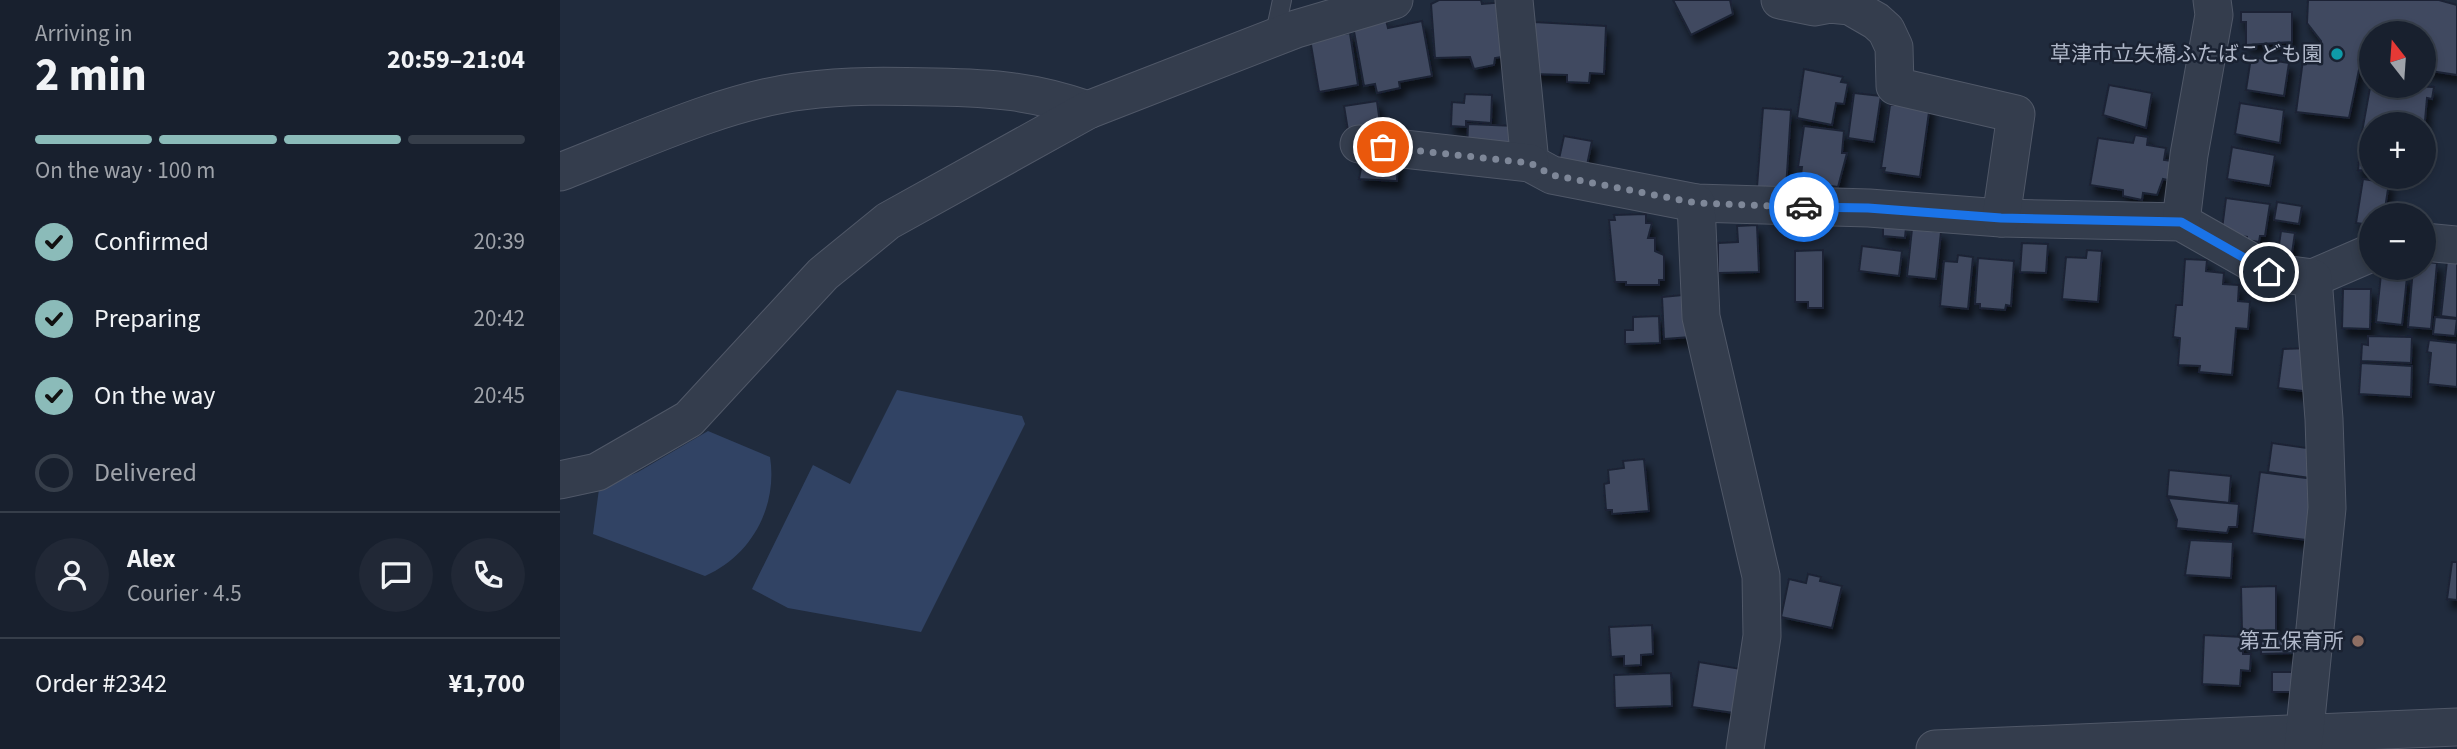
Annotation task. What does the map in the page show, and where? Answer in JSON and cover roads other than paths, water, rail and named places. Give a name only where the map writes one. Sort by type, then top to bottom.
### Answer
[{"type":"street","points":[[560,480],[597,472],[689,419],[823,274],[888,221],[1088,110],[1274,38],[1394,0]]},
{"type":"street","points":[[1514,0],[1530,163]]},
{"type":"street","points":[[1780,0],[1814,7],[1830,4],[1850,6],[1876,22],[1886,30],[1894,47],[1895,86],[2016,114],[2001,218]]},
{"type":"street","points":[[2181,222],[2214,15],[2212,0]]},
{"type":"street","points":[[560,172],[719,112],[801,91],[880,86],[992,88],[1045,95],[1088,110]]},
{"type":"street","points":[[1359,144],[1530,163],[1552,175],[1696,203],[1868,208],[2001,218],[2181,222],[2269,272],[2313,278],[2359,258]]},
{"type":"street","points":[[1696,203],[1701,317],[1761,576],[1762,636],[1745,749]]},
{"type":"street","points":[[2436,243],[2457,245]]},
{"type":"street","points":[[2303,742],[2327,508],[2325,419],[2313,278]]},
{"type":"street","points":[[1935,749],[2303,742],[2457,727]]},
{"type":"lane","points":[[1274,38],[1282,0]]},
{"type":"water","points":[[897,390],[1022,416],[1025,424],[921,632],[788,608],[752,589],[813,465],[850,484]]},
{"type":"water","points":[[708,431],[770,457],[770,494],[765,511],[758,528],[736,556],[705,576],[593,534],[599,489],[638,472]]},
{"type":"place","name":"草津市立矢橋ふたばこども園","points":[[2337,54]]},
{"type":"place","name":"第五保育所","points":[[2358,641]]}]
